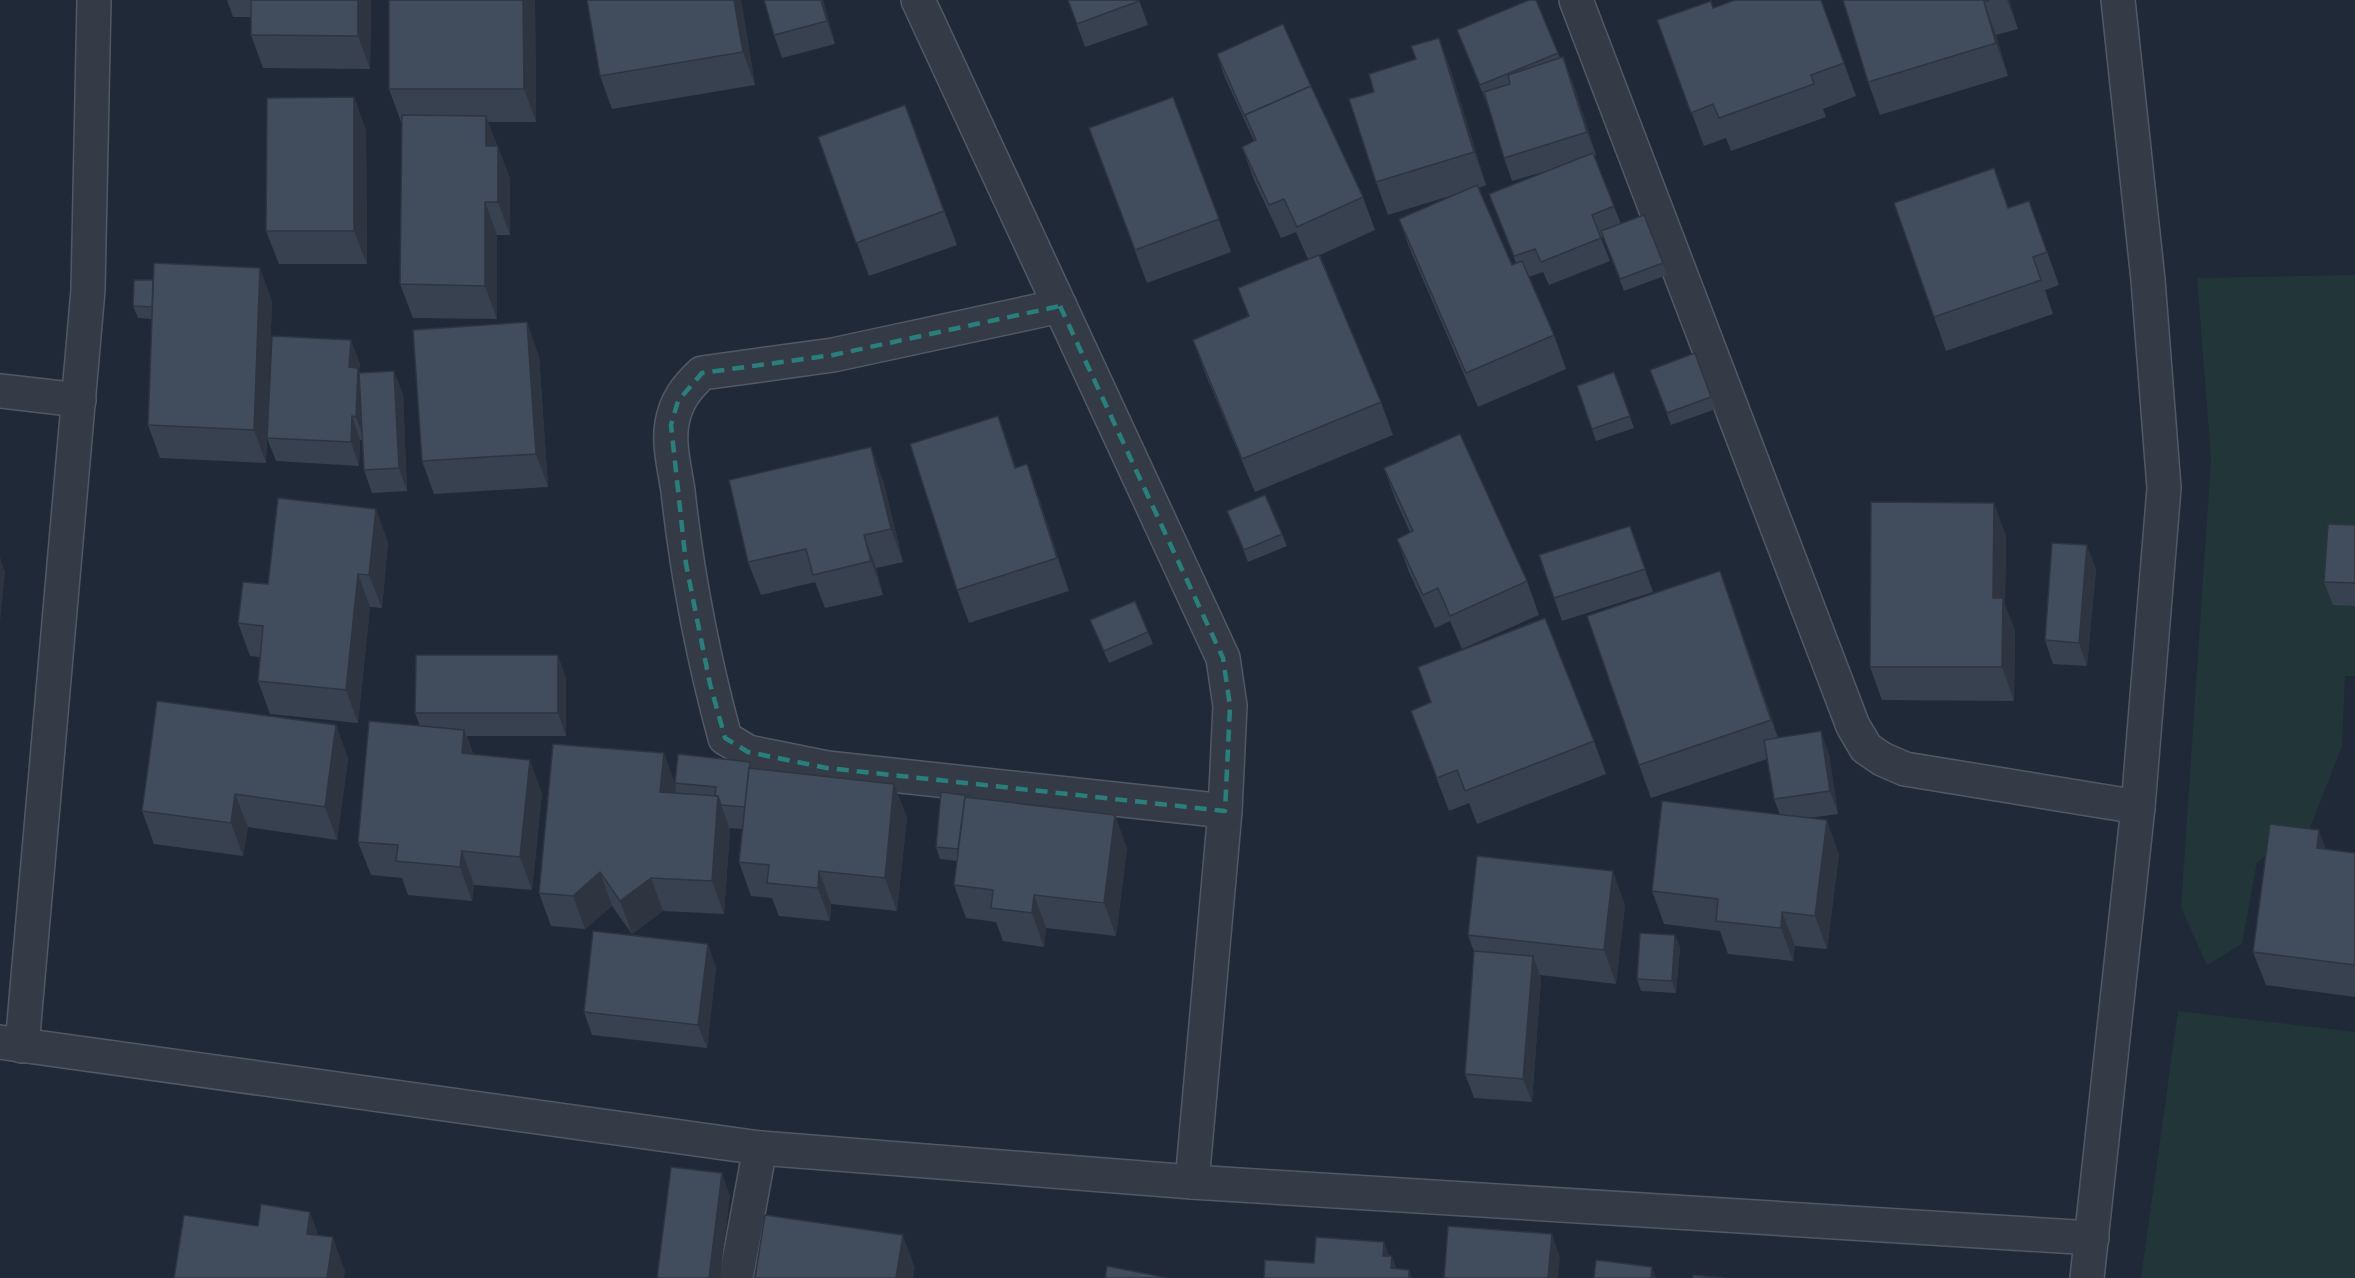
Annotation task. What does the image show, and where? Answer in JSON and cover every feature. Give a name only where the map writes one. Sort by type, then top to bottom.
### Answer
[{"type":"street","points":[[94,0],[88,290],[79,400],[11,1044],[760,1148],[1192,1182],[2092,1238]]},
{"type":"street","points":[[918,0],[1223,658],[1230,706],[1225,811],[1192,1182]]},
{"type":"street","points":[[1576,0],[1853,726],[1866,748],[1882,759],[1905,769],[2138,807]]},
{"type":"street","points":[[2086,1278],[2138,807],[2164,488],[2148,280],[2118,0]]},
{"type":"street","points":[[1060,306],[833,355],[702,373],[686,387],[678,400],[671,425],[673,452],[686,564],[710,684],[725,738],[748,752],[827,768],[1225,811]]},
{"type":"street","points":[[0,390],[79,400]]},
{"type":"street","points":[[736,1278],[760,1148]]},
{"type":"highlighted area","points":[[1060,306],[1223,658],[1230,706],[1225,811],[827,768],[748,752],[725,738],[710,684],[686,564],[671,425],[678,401],[702,373],[833,355]]},
{"type":"green space","points":[[2355,275],[2355,676],[2345,676],[2342,746],[2310,828],[2257,862],[2242,944],[2207,965],[2181,908],[2211,459],[2197,278]]},
{"type":"green space","points":[[2178,1011],[2355,1032],[2355,1278],[2141,1278]]},
{"type":"building","points":[[251,0],[358,0],[358,36],[251,35]]},
{"type":"building","points":[[389,0],[523,0],[524,89],[389,89]]},
{"type":"building","points":[[587,0],[734,0],[743,52],[600,76]]},
{"type":"building","points":[[764,0],[821,0],[827,21],[774,35]]},
{"type":"building","points":[[1068,0],[1139,0],[1139,1],[1077,24]]},
{"type":"building","points":[[1529,0],[1536,0],[1558,53],[1480,85],[1457,30]]},
{"type":"building","points":[[1735,0],[1821,0],[1844,63],[1811,75],[1814,84],[1719,118],[1713,104],[1691,113],[1657,20],[1711,1],[1713,8]]},
{"type":"building","points":[[1843,0],[1990,0],[1984,2],[1996,43],[1868,82]]},
{"type":"building","points":[[1283,24],[1311,86],[1245,115],[1245,117],[1217,54]]},
{"type":"building","points":[[1439,38],[1474,152],[1376,182],[1349,99],[1374,92],[1369,74],[1416,59],[1411,46]]},
{"type":"building","points":[[1563,57],[1587,132],[1504,158],[1484,92],[1510,84],[1508,75]]},
{"type":"building","points":[[1311,86],[1363,197],[1297,227],[1284,199],[1269,205],[1242,147],[1256,140],[1245,115]]},
{"type":"building","points":[[354,97],[354,231],[266,231],[267,98]]},
{"type":"building","points":[[1173,97],[1219,219],[1135,250],[1089,128]]},
{"type":"building","points":[[905,105],[944,211],[856,243],[818,137]]},
{"type":"building","points":[[402,115],[486,116],[486,146],[498,146],[498,202],[485,202],[485,286],[400,284]]},
{"type":"building","points":[[1593,153],[1614,206],[1592,215],[1601,238],[1541,262],[1535,249],[1514,256],[1489,194]]},
{"type":"building","points":[[1994,168],[2008,208],[2029,201],[2047,252],[2033,257],[2041,280],[1934,317],[1894,203]]},
{"type":"building","points":[[1477,185],[1512,265],[1522,261],[1554,335],[1466,373],[1399,219]]},
{"type":"building","points":[[1644,215],[1663,263],[1620,279],[1601,231]]},
{"type":"building","points":[[1319,255],[1381,402],[1242,459],[1193,340],[1249,316],[1238,288]]},
{"type":"building","points":[[154,263],[260,268],[254,430],[148,425]]},
{"type":"building","points":[[134,280],[153,280],[152,307],[133,306]]},
{"type":"building","points":[[527,322],[536,454],[422,461],[413,330]]},
{"type":"building","points":[[272,336],[351,340],[349,367],[358,368],[356,417],[352,416],[351,442],[267,438]]},
{"type":"building","points":[[1695,353],[1711,397],[1667,413],[1650,370]]},
{"type":"building","points":[[394,371],[399,468],[364,470],[359,373]]},
{"type":"building","points":[[1614,372],[1630,416],[1592,429],[1577,386]]},
{"type":"building","points":[[998,416],[1015,468],[1027,464],[1057,558],[957,590],[910,444]]},
{"type":"building","points":[[1460,434],[1527,581],[1450,616],[1438,588],[1423,595],[1397,539],[1413,531],[1384,468]]},
{"type":"building","points":[[871,447],[891,529],[864,535],[871,561],[813,575],[806,549],[748,562],[729,480]]},
{"type":"building","points":[[1265,495],[1282,534],[1244,550],[1227,511]]},
{"type":"building","points":[[278,498],[376,509],[369,575],[358,574],[346,690],[258,681],[263,626],[238,623],[243,582],[268,584]]},
{"type":"building","points":[[1871,502],[1994,503],[1993,598],[2003,598],[2002,667],[1870,667]]},
{"type":"building","points":[[2328,524],[2355,525],[2355,583],[2324,582]]},
{"type":"building","points":[[1630,526],[1645,569],[1554,598],[1539,555]]},
{"type":"building","points":[[2052,543],[2087,545],[2079,643],[2045,640]]},
{"type":"building","points":[[1720,571],[1771,720],[1639,765],[1587,616]]},
{"type":"building","points":[[1135,601],[1148,632],[1104,651],[1090,620]]},
{"type":"building","points":[[1545,618],[1594,741],[1465,791],[1457,770],[1437,778],[1411,711],[1431,702],[1418,667]]},
{"type":"building","points":[[416,655],[558,655],[558,713],[415,713]]},
{"type":"building","points":[[157,701],[336,725],[325,807],[235,794],[231,823],[142,811]]},
{"type":"building","points":[[369,721],[464,730],[462,753],[530,760],[520,857],[462,851],[460,867],[396,861],[398,845],[358,842]]},
{"type":"building","points":[[1821,731],[1830,791],[1774,799],[1764,740]]},
{"type":"building","points":[[553,744],[664,753],[660,792],[718,796],[712,881],[651,878],[620,901],[600,872],[573,896],[539,893]]},
{"type":"building","points":[[678,754],[750,762],[745,807],[721,805],[718,796],[715,796],[716,787],[675,783]]},
{"type":"building","points":[[749,768],[894,784],[885,878],[819,871],[818,888],[767,883],[769,865],[739,862]]},
{"type":"building","points":[[941,792],[971,796],[971,798],[965,797],[958,849],[936,847]]},
{"type":"building","points":[[965,797],[1115,815],[1104,903],[1034,895],[1032,913],[991,908],[993,890],[954,885]]},
{"type":"building","points":[[1662,801],[1827,820],[1815,916],[1782,912],[1781,928],[1716,921],[1718,899],[1652,891]]},
{"type":"building","points":[[2270,824],[2319,830],[2317,848],[2355,853],[2355,965],[2253,952]]},
{"type":"building","points":[[1477,856],[1613,871],[1604,950],[1468,935]]},
{"type":"building","points":[[593,931],[708,944],[698,1025],[584,1012]]},
{"type":"building","points":[[1640,933],[1675,935],[1672,981],[1637,979]]},
{"type":"building","points":[[1474,951],[1533,956],[1523,1079],[1465,1074]]},
{"type":"building","points":[[671,1167],[722,1173],[709,1278],[657,1278]]},
{"type":"building","points":[[261,1204],[310,1212],[307,1234],[333,1237],[327,1278],[174,1278],[184,1215],[258,1226]]},
{"type":"building","points":[[765,1215],[903,1235],[896,1278],[755,1278]]},
{"type":"building","points":[[1448,1226],[1552,1234],[1548,1278],[1444,1278]]},
{"type":"building","points":[[1316,1237],[1384,1242],[1383,1256],[1392,1256],[1391,1268],[1409,1270],[1409,1278],[1264,1278],[1265,1260],[1314,1263]]},
{"type":"building","points":[[1596,1260],[1652,1267],[1651,1278],[1594,1278]]},
{"type":"building","points":[[1107,1266],[1168,1278],[1105,1278]]},
{"type":"building","points":[[1693,1275],[1726,1278],[1693,1278]]}]
